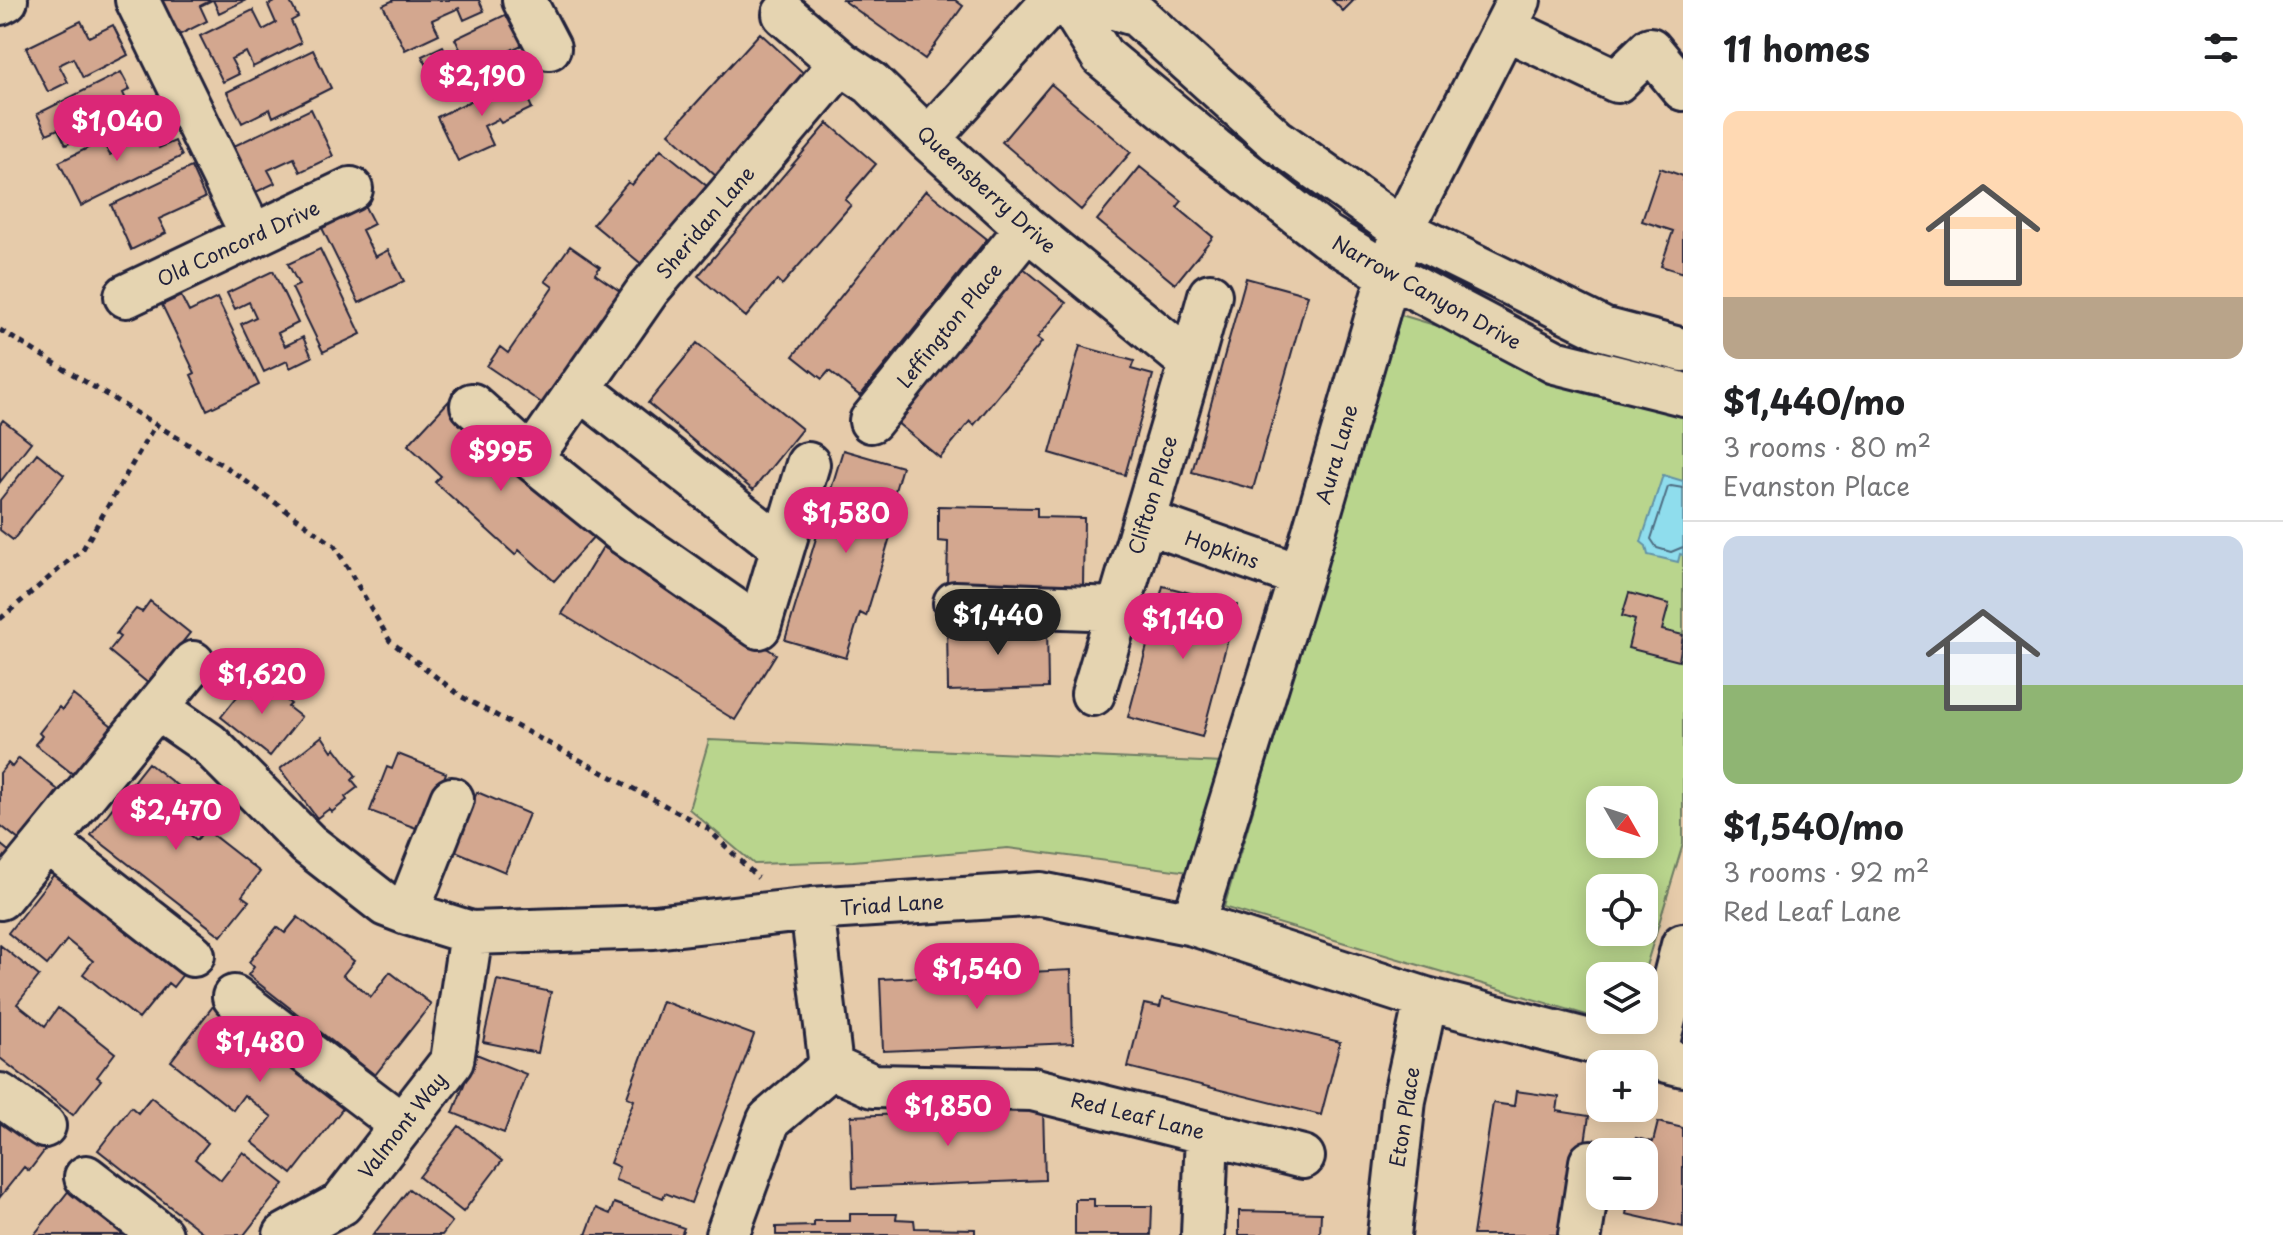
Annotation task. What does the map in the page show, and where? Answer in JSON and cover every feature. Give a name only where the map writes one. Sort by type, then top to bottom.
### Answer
[{"type":"street","points":[[0,3],[6,0]]},
{"type":"street","points":[[137,0],[252,235]]},
{"type":"street","points":[[524,0],[549,48]]},
{"type":"street","points":[[928,139],[1054,0]]},
{"type":"street","name":"Narrow Canyon Drive","points":[[1067,0],[1102,56],[1326,236],[1388,274],[1555,362],[1683,394]]},
{"type":"street","points":[[1088,0],[1137,15],[1276,140],[1402,230],[1603,329],[1683,350]]},
{"type":"street","name":"Queensberry Drive","points":[[784,14],[841,63],[871,83],[1027,228],[1191,363]]},
{"type":"street","points":[[1512,14],[1617,81],[1650,49],[1683,89]]},
{"type":"street","name":"Aura Lane","points":[[1193,924],[1301,576],[1402,230],[1512,14]]},
{"type":"street","name":"Sheridan Lane","points":[[531,458],[648,290],[841,63]]},
{"type":"street","name":"Old Concord Drive","points":[[126,296],[351,189]]},
{"type":"street","name":"Leffington Place","points":[[871,421],[1027,228]]},
{"type":"street","name":"Clifton Place","points":[[1093,694],[1210,295]]},
{"type":"street","points":[[579,388],[782,547]]},
{"type":"street","points":[[472,405],[531,458],[624,533],[759,627],[808,464]]},
{"type":"street","name":"Hopkins","points":[[1144,521],[1301,576]]},
{"type":"street","points":[[955,603],[1118,609]]},
{"type":"street","points":[[0,898],[193,663]]},
{"type":"street","name":"Triad Lane","points":[[157,708],[209,744],[308,844],[386,905],[471,933],[654,927],[802,910],[1041,894],[1193,924],[1426,999],[1669,1062]]},
{"type":"street","points":[[407,913],[452,799]]},
{"type":"street","points":[[47,841],[193,955]]},
{"type":"street","points":[[727,1235],[769,1120],[831,1067],[802,910]]},
{"type":"street","name":"Valmont Way","points":[[285,1235],[341,1204],[452,1061],[471,933]]},
{"type":"street","points":[[1669,1062],[1683,945]]},
{"type":"street","points":[[234,997],[402,1125]]},
{"type":"street","name":"Eton Place","points":[[1389,1235],[1404,1100],[1426,999]]},
{"type":"street","name":"Red Leaf Lane","points":[[831,1067],[873,1086],[1032,1089],[1303,1157]]},
{"type":"street","points":[[0,1095],[44,1126]]},
{"type":"street","points":[[1203,1235],[1207,1133]]},
{"type":"street","points":[[86,1177],[161,1235]]},
{"type":"street","points":[[1580,1235],[1586,1195]]},
{"type":"path","points":[[0,330],[229,469],[335,546],[390,641],[462,697],[707,828],[802,910]]},
{"type":"path","points":[[0,619],[83,549],[155,425]]},
{"type":"green space","points":[[1401,315],[1683,399],[1683,844],[1658,926],[1658,874],[1586,874],[1586,946],[1652,946],[1647,962],[1586,962],[1586,1015],[1224,907]]},
{"type":"green space","points":[[709,740],[1223,763],[1189,872],[1008,848],[853,861],[754,864],[689,809]]},
{"type":"water","points":[[1663,475],[1683,481],[1683,555],[1680,554],[1678,562],[1648,555],[1646,546],[1641,542]]},
{"type":"building","points":[[162,0],[212,0],[200,6],[207,21],[179,35]]},
{"type":"building","points":[[213,0],[246,0],[219,13]]},
{"type":"building","points":[[278,0],[289,0],[298,17],[291,21],[301,43],[253,67],[246,52],[231,59],[239,74],[223,82],[200,36],[253,10],[263,30],[276,23],[268,5]]},
{"type":"building","points":[[394,0],[479,0],[484,11],[464,20],[459,8],[432,20],[439,34],[405,50],[383,5]]},
{"type":"building","points":[[843,0],[955,0],[963,6],[925,59]]},
{"type":"building","points":[[1332,0],[1354,0],[1343,11]]},
{"type":"building","points":[[509,13],[524,44],[492,59],[499,73],[444,99],[422,56],[443,46],[452,64],[464,57],[455,39]]},
{"type":"building","points":[[81,21],[89,37],[113,25],[128,55],[83,78],[73,58],[59,65],[68,82],[48,92],[26,48]]},
{"type":"building","points":[[760,33],[810,79],[718,178],[669,133]]},
{"type":"building","points":[[313,50],[331,88],[273,117],[270,109],[242,123],[227,92]]},
{"type":"building","points":[[121,72],[130,89],[123,93],[129,106],[110,116],[113,122],[66,145],[58,129],[47,134],[37,114]]},
{"type":"building","points":[[518,78],[532,108],[501,123],[498,119],[484,126],[493,145],[458,161],[437,117]]},
{"type":"building","points":[[1051,84],[1131,152],[1081,210],[1002,142]]},
{"type":"building","points":[[311,109],[333,156],[300,172],[294,158],[268,170],[275,183],[254,193],[232,147]]},
{"type":"building","points":[[145,119],[159,148],[175,141],[182,156],[81,206],[59,162],[102,141],[110,155],[121,149],[114,134]]},
{"type":"building","points":[[828,123],[876,164],[845,200],[851,205],[782,285],[777,280],[746,317],[698,276]]},
{"type":"building","points":[[661,149],[708,187],[644,266],[593,224],[628,182],[632,185]]},
{"type":"building","points":[[191,167],[205,198],[159,219],[166,233],[131,250],[111,205]]},
{"type":"building","points":[[1140,167],[1182,201],[1177,207],[1213,237],[1175,284],[1097,220]]},
{"type":"building","points":[[1660,168],[1683,176],[1683,273],[1661,266],[1673,231],[1642,221]]},
{"type":"building","points":[[926,190],[987,239],[860,396],[829,371],[822,379],[793,356]]},
{"type":"building","points":[[364,205],[374,224],[362,230],[375,257],[388,250],[404,281],[359,303],[321,226]]},
{"type":"building","points":[[570,246],[600,267],[595,274],[630,298],[552,410],[487,366],[500,347],[508,353],[553,287],[545,281]]},
{"type":"building","points":[[320,249],[361,334],[323,352],[292,288],[299,285],[288,264]]},
{"type":"building","points":[[1016,262],[1066,303],[1037,338],[1042,342],[974,425],[970,421],[940,458],[890,417]]},
{"type":"building","points":[[273,271],[298,323],[278,333],[285,346],[303,337],[312,357],[290,368],[287,361],[264,372],[241,324],[256,317],[249,302],[235,309],[227,293]]},
{"type":"building","points":[[1246,278],[1308,295],[1253,489],[1192,472]]},
{"type":"building","points":[[181,296],[189,312],[217,298],[259,385],[207,410],[191,375],[195,373],[162,305]]},
{"type":"building","points":[[697,343],[802,429],[753,490],[648,403]]},
{"type":"building","points":[[1080,346],[1134,361],[1131,369],[1153,375],[1125,475],[1050,453]]},
{"type":"building","points":[[449,401],[596,534],[554,581],[519,550],[515,555],[435,482],[441,476],[408,445]]},
{"type":"building","points":[[3,420],[31,442],[0,482],[0,424]]},
{"type":"building","points":[[843,450],[902,467],[889,511],[897,514],[866,616],[860,613],[846,658],[785,640]]},
{"type":"building","points":[[37,453],[64,475],[13,540],[0,530],[0,500]]},
{"type":"building","points":[[938,506],[1037,508],[1037,517],[1084,518],[1083,585],[947,583],[948,542],[938,541]]},
{"type":"building","points":[[603,547],[776,654],[735,720],[562,614]]},
{"type":"building","points":[[1163,586],[1237,605],[1202,737],[1128,717]]},
{"type":"building","points":[[1629,593],[1669,604],[1662,630],[1683,635],[1679,661],[1628,648],[1635,620],[1622,616]]},
{"type":"building","points":[[150,601],[190,633],[149,684],[109,651],[120,637],[116,634],[136,609],[142,612]]},
{"type":"building","points":[[1047,623],[1048,688],[948,691],[947,626]]},
{"type":"building","points":[[252,678],[260,685],[263,681],[291,704],[288,707],[301,717],[270,756],[221,717]]},
{"type":"building","points":[[73,695],[112,726],[74,775],[35,744],[42,736],[39,733],[59,707],[62,710]]},
{"type":"building","points":[[322,736],[356,776],[352,780],[358,787],[332,812],[329,809],[317,818],[280,769]]},
{"type":"building","points":[[398,754],[446,773],[424,831],[370,811],[387,767],[392,769]]},
{"type":"building","points":[[19,758],[58,790],[19,840],[0,825],[0,773],[8,763],[12,767]]},
{"type":"building","points":[[148,763],[188,794],[169,819],[197,840],[205,829],[260,872],[242,896],[249,901],[221,936],[91,835]]},
{"type":"building","points":[[477,792],[529,814],[505,872],[453,850]]},
{"type":"building","points":[[0,844],[11,853],[0,867]]},
{"type":"building","points":[[63,863],[191,964],[173,987],[168,983],[139,1019],[83,974],[93,961],[67,940],[47,965],[8,933]]},
{"type":"building","points":[[298,917],[354,961],[343,975],[371,997],[390,972],[431,1004],[375,1075],[248,975],[254,967],[249,962],[277,927],[285,933]]},
{"type":"building","points":[[0,945],[39,976],[17,1004],[45,1026],[58,1008],[115,1053],[97,1077],[101,1080],[73,1115],[0,1058]]},
{"type":"building","points":[[1071,970],[1073,1043],[883,1051],[880,979]]},
{"type":"building","points":[[497,980],[551,992],[538,1053],[483,1042]]},
{"type":"building","points":[[1162,998],[1340,1042],[1321,1115],[1128,1067],[1144,1004],[1160,1007]]},
{"type":"building","points":[[217,1001],[347,1103],[292,1174],[252,1142],[272,1117],[244,1095],[233,1110],[171,1061]]},
{"type":"building","points":[[662,1001],[754,1035],[691,1203],[665,1193],[663,1198],[615,1180],[619,1167],[610,1163],[634,1100],[627,1097]]},
{"type":"building","points":[[476,1054],[526,1074],[504,1133],[453,1113]]},
{"type":"building","points":[[1516,1091],[1559,1097],[1557,1111],[1586,1116],[1588,1122],[1571,1235],[1473,1235],[1493,1103],[1514,1106]]},
{"type":"building","points":[[151,1097],[208,1143],[195,1159],[221,1180],[243,1152],[284,1184],[244,1235],[206,1235],[98,1150],[131,1107],[138,1113]]},
{"type":"building","points":[[0,1109],[48,1146],[29,1171],[24,1167],[0,1197]]},
{"type":"building","points":[[1043,1109],[1045,1180],[853,1188],[851,1116]]},
{"type":"building","points":[[1658,1122],[1683,1128],[1683,1227],[1626,1214],[1627,1210],[1658,1210],[1658,1138],[1654,1138]]},
{"type":"building","points":[[459,1126],[502,1161],[463,1212],[419,1177]]},
{"type":"building","points":[[74,1184],[138,1235],[34,1235]]},
{"type":"building","points":[[409,1189],[452,1222],[442,1235],[373,1235]]},
{"type":"building","points":[[1075,1199],[1094,1199],[1094,1206],[1152,1206],[1151,1235],[1075,1235]]},
{"type":"building","points":[[614,1203],[684,1228],[681,1235],[586,1235],[596,1208],[610,1214]]},
{"type":"building","points":[[1239,1211],[1321,1213],[1320,1235],[1239,1235]]},
{"type":"building","points":[[850,1214],[897,1214],[896,1219],[914,1220],[915,1228],[975,1229],[975,1235],[776,1235],[776,1227],[814,1226],[814,1221],[850,1221]]}]
